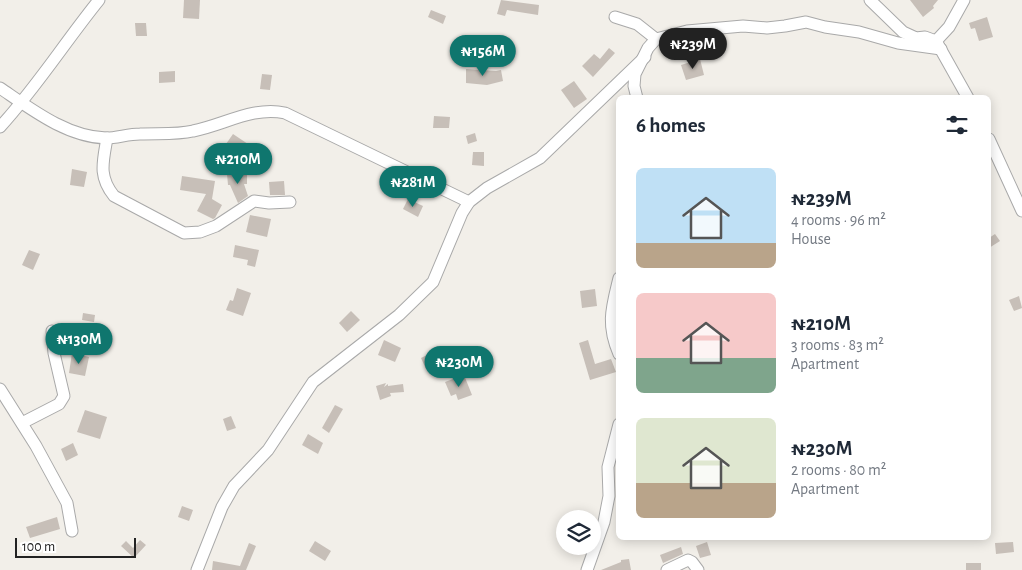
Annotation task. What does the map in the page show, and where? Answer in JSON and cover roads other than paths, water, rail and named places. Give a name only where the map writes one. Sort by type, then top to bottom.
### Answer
[{"type":"street","points":[[0,127],[22,103],[55,56],[99,0]]},
{"type":"street","points":[[870,0],[903,32],[916,38],[925,37],[939,45],[966,95]]},
{"type":"street","points":[[939,45],[964,0]]},
{"type":"street","points":[[615,17],[637,24],[656,39]]},
{"type":"street","points":[[636,95],[634,86],[635,74],[648,48],[656,39],[687,32],[743,26],[767,28],[806,22],[859,32],[898,43],[939,45]]},
{"type":"street","points":[[197,570],[222,507],[234,486],[268,450],[313,382],[398,315],[433,282],[468,202],[487,188],[540,158],[645,57]]},
{"type":"street","points":[[0,88],[62,126],[88,135],[107,138],[130,134],[192,132],[234,118],[272,110],[285,113],[468,202]]},
{"type":"street","points":[[107,138],[102,168],[103,178],[114,196],[184,233],[200,232],[216,226],[254,201],[269,203],[290,202]]},
{"type":"street","points":[[991,143],[1022,211]]},
{"type":"street","points":[[616,289],[612,303],[610,324],[616,348]]},
{"type":"street","points":[[22,423],[59,404],[64,396],[54,353],[52,331]]},
{"type":"street","points":[[0,388],[67,503],[72,531]]},
{"type":"street","points":[[587,570],[604,522],[609,496],[608,466],[616,435]]},
{"type":"street","points":[[667,570],[688,560],[698,570]]}]
